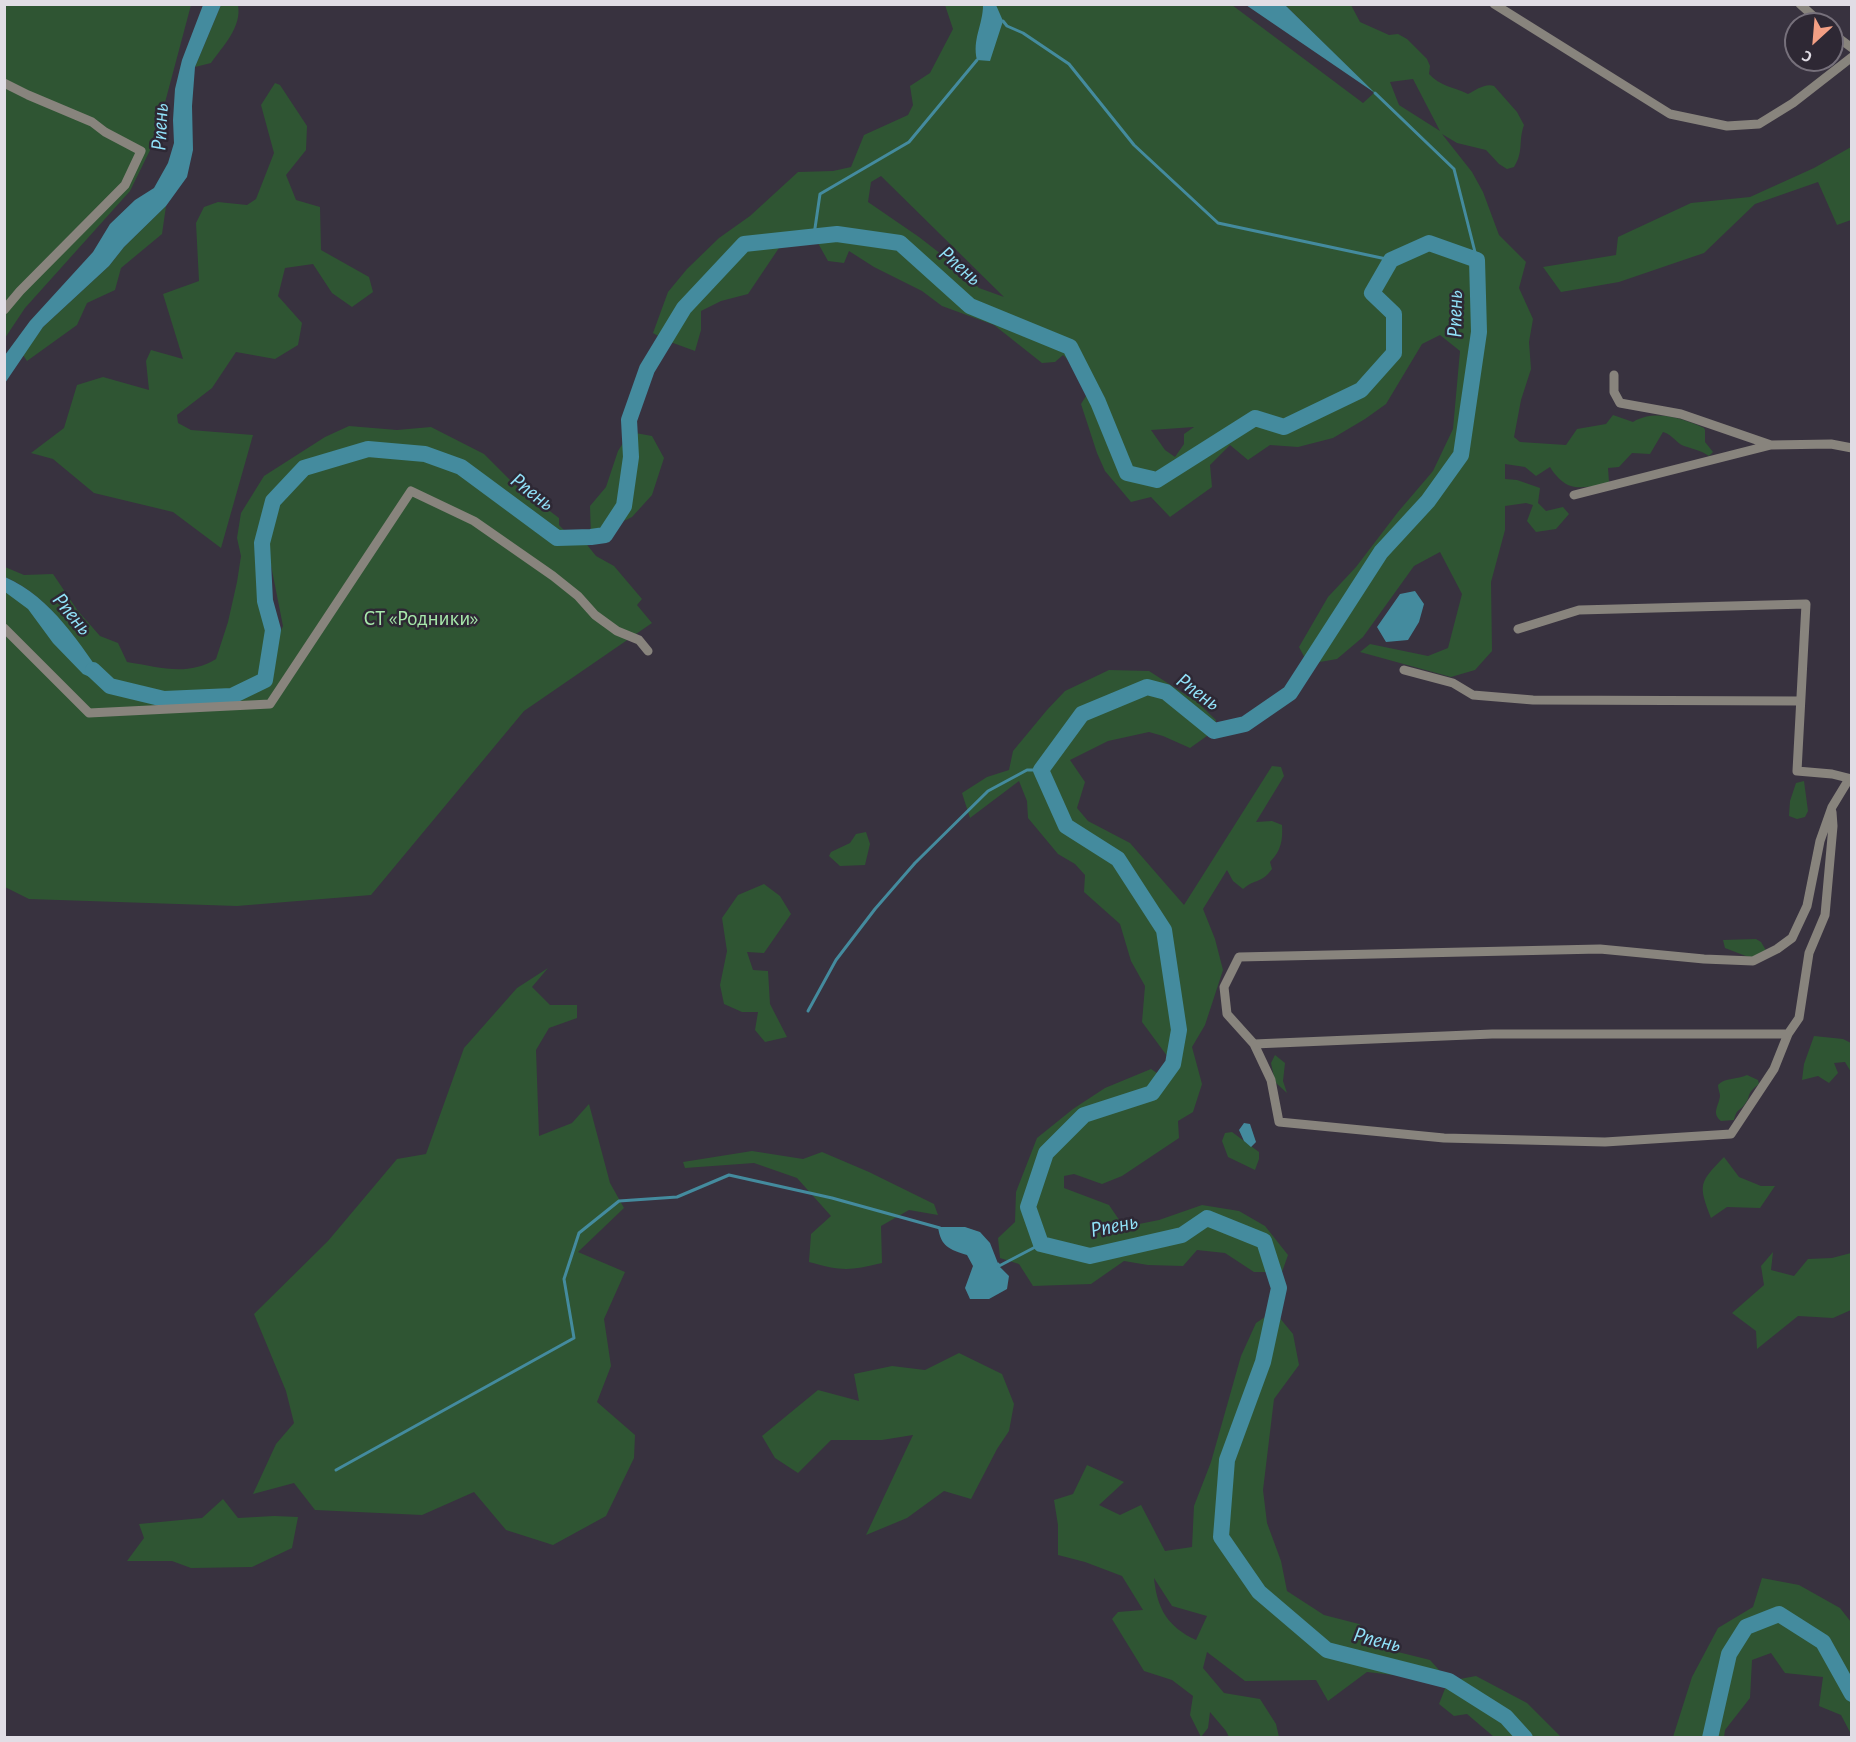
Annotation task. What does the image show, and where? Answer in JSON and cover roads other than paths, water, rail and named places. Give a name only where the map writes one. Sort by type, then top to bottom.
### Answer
[{"type":"street","points":[[1494,4],[1670,114],[1727,126],[1758,124],[1792,104],[1851,57]]},
{"type":"street","points":[[4,82],[28,95],[92,122],[105,132],[141,151],[125,185],[4,310]]},
{"type":"street","points":[[1614,375],[1614,392],[1620,403],[1680,414],[1772,445]]},
{"type":"street","points":[[1574,495],[1772,445],[1831,444],[1851,448]]},
{"type":"street","points":[[4,628],[89,713],[270,704],[411,491],[474,521],[553,576],[578,596],[595,615],[617,631],[639,640],[648,651]]},
{"type":"street","points":[[1518,629],[1579,610],[1806,604],[1797,771],[1832,774],[1850,779],[1832,807],[1821,841],[1807,906],[1792,938],[1777,949],[1753,961],[1704,959],[1600,949],[1239,957],[1224,987],[1227,1014],[1254,1044],[1271,1080],[1279,1122],[1444,1138],[1605,1142],[1731,1134],[1774,1069],[1788,1034],[1799,1018],[1809,953],[1825,915],[1833,826],[1832,807]]},
{"type":"street","points":[[1404,670],[1453,683],[1473,695],[1533,700],[1800,701]]},
{"type":"street","points":[[1254,1044],[1492,1035],[1788,1034]]},
{"type":"water","points":[[203,5],[221,5],[195,67],[192,106],[193,150],[187,177],[166,206],[124,247],[109,266],[43,327],[5,383],[5,355],[30,321],[93,252],[110,224],[135,200],[154,188],[168,163],[174,143],[175,89],[182,60]]},
{"type":"water","points":[[983,5],[996,5],[1003,21],[990,61],[977,60],[976,52]]},
{"type":"water","points":[[1246,5],[1285,5],[1375,93]]},
{"type":"water","points":[[5,577],[22,586],[51,610],[76,639],[110,686],[83,674],[53,643],[28,609],[5,592]]},
{"type":"water","points":[[1415,591],[1424,604],[1419,622],[1408,640],[1386,642],[1377,627],[1400,594]]},
{"type":"water","points":[[1244,1123],[1250,1124],[1256,1142],[1251,1147],[1244,1141],[1239,1130]]},
{"type":"water","points":[[938,1227],[965,1227],[980,1232],[990,1243],[999,1266],[1009,1276],[1007,1289],[989,1299],[970,1299],[965,1288],[973,1266],[967,1255],[951,1249],[944,1243]]},
{"type":"waterway","points":[[1003,21],[1007,26],[1023,33],[1069,64],[1134,145],[1218,223],[1391,260]]},
{"type":"waterway","points":[[814,235],[820,194],[909,142],[977,60]]},
{"type":"waterway","points":[[1375,93],[1454,169],[1477,260]]},
{"type":"waterway","name":"Рпень","points":[[93,670],[110,686],[164,699],[232,696],[265,680],[273,630],[265,601],[262,543],[273,501],[304,468],[368,449],[425,454],[461,467],[557,538],[605,535],[624,506],[631,457],[629,420],[647,369],[684,308],[744,244],[837,234],[900,243],[970,306],[1070,347],[1098,402],[1127,473],[1157,480],[1255,418],[1284,427],[1361,390],[1394,353],[1394,314],[1372,293],[1391,260],[1429,243],[1477,260],[1479,332],[1461,455],[1428,501],[1381,552],[1290,693],[1245,724],[1214,731],[1166,692],[1147,687],[1082,714],[1041,770],[1066,826],[1118,859],[1164,930],[1179,1030],[1173,1064],[1152,1093],[1084,1115],[1046,1153],[1028,1207],[1041,1244],[1090,1256],[1182,1235],[1207,1218],[1264,1241],[1279,1288],[1263,1362],[1227,1460],[1221,1537],[1259,1592],[1327,1650],[1449,1681],[1506,1717],[1525,1738]]},
{"type":"waterway","points":[[808,1011],[836,960],[875,909],[915,863],[988,791],[1027,770],[1041,770]]},
{"type":"waterway","points":[[336,1470],[574,1338],[564,1279],[579,1233],[619,1201],[677,1197],[729,1175],[832,1198],[940,1228]]},
{"type":"waterway","points":[[998,1264],[999,1266],[1041,1244]]},
{"type":"waterway","name":"Рпень","points":[[1710,1738],[1729,1654],[1746,1627],[1779,1614],[1823,1642],[1852,1694]]},
{"type":"park label","name":"СТ «Родники»","points":[[421,619]]}]
